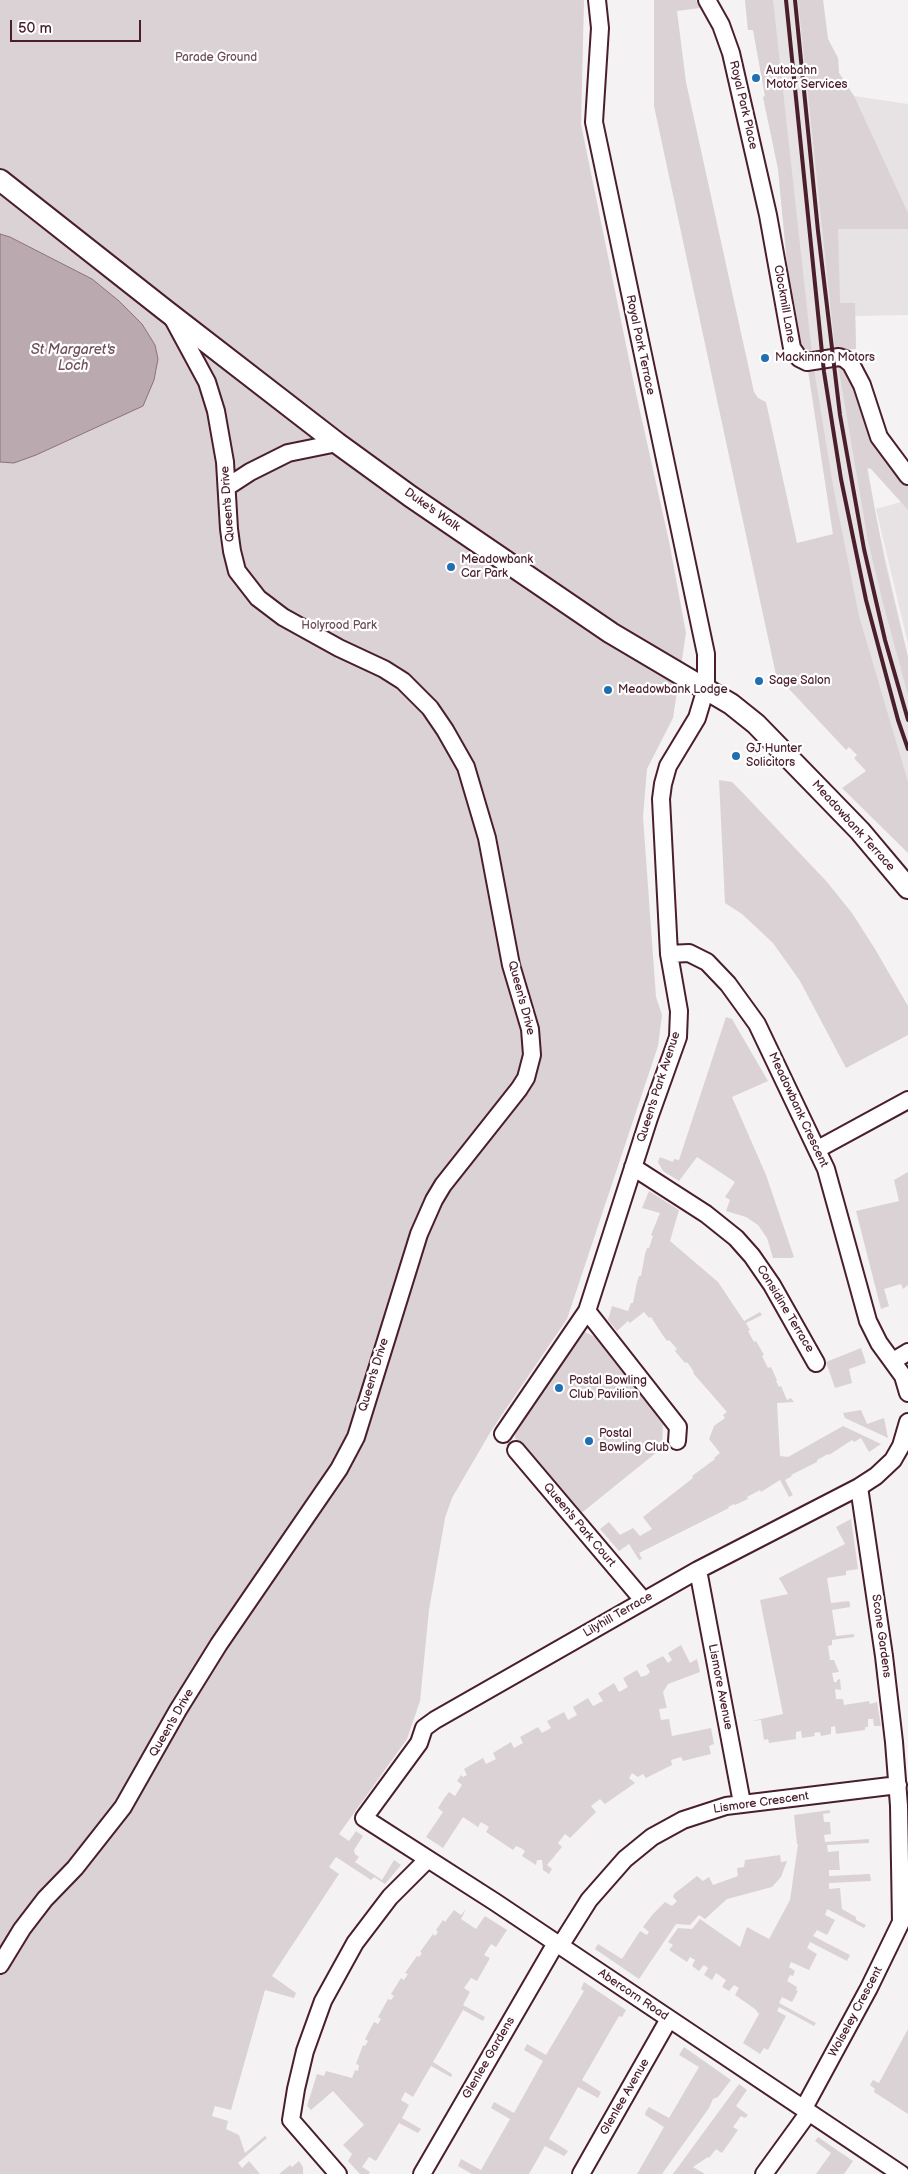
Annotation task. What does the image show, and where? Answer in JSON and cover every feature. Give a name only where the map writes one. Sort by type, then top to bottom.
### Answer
[{"type":"street","name":"Royal Park Terrace","points":[[597,0],[600,28],[594,122],[706,654],[706,688]]},
{"type":"street","name":"Royal Park Place","points":[[707,0],[721,25],[731,53],[768,215]]},
{"type":"street","name":"Queen's Drive","points":[[0,180],[170,315],[194,355],[207,382],[216,410],[227,487],[232,551],[237,571],[258,598],[290,621],[339,648],[384,669],[403,681],[430,708],[457,750],[472,783],[487,838],[511,965],[532,1042],[530,1066],[526,1078],[502,1113],[443,1185],[434,1200],[419,1234],[356,1437],[340,1469],[219,1644],[178,1710],[123,1807],[75,1868],[45,1899],[22,1929],[0,1965]]},
{"type":"street","name":"Clockmill Lane","points":[[768,215],[790,343],[794,352],[799,358],[808,362],[839,358],[845,359],[851,364],[862,385],[879,437],[908,476]]},
{"type":"street","name":"Duke's Walk","points":[[170,315],[410,496],[611,633],[706,688]]},
{"type":"street","points":[[227,487],[256,468],[288,453],[337,442]]},
{"type":"street","name":"Meadowbank Terrace","points":[[706,688],[731,704],[756,724],[860,831],[908,888]]},
{"type":"street","name":"Queen's Park Avenue","points":[[503,1434],[587,1311],[633,1167],[678,1037],[679,1011],[669,954],[661,799],[668,766],[697,718],[706,688]]},
{"type":"street","name":"Meadowbank Crescent","points":[[669,954],[689,953],[704,959],[723,979],[747,1010],[767,1044],[818,1149],[832,1188],[865,1313],[879,1343],[903,1376],[908,1393]]},
{"type":"street","points":[[818,1149],[908,1100]]},
{"type":"street","name":"Considine Terrace","points":[[633,1167],[706,1214],[736,1238],[752,1256],[772,1285],[816,1363]]},
{"type":"street","points":[[587,1311],[678,1427],[677,1442]]},
{"type":"street","points":[[893,1361],[908,1352]]},
{"type":"street","name":"Lilyhill Terrace","points":[[364,1818],[419,1743],[424,1728],[643,1600],[860,1487],[888,1465],[901,1446],[908,1422]]},
{"type":"street","name":"Queen's Park Court","points":[[516,1450],[643,1600]]},
{"type":"street","name":"Scone Gardens","points":[[860,1487],[884,1656],[898,1785],[904,1920]]},
{"type":"street","name":"Lismore Avenue","points":[[698,1570],[742,1803]]},
{"type":"street","name":"Lismore Crescent","points":[[558,1944],[599,1887],[637,1848],[683,1820],[710,1810],[742,1803],[898,1785]]},
{"type":"street","name":"Abercorn Road","points":[[364,1818],[558,1944],[901,2174]]},
{"type":"street","points":[[332,2172],[291,2120],[305,2051],[324,2000],[355,1943],[390,1897],[428,1859]]},
{"type":"street","name":"Wolseley Crescent","points":[[764,2174],[806,2110],[904,1920]]},
{"type":"street","name":"Glenlee Gardens","points":[[422,2174],[558,1944]]},
{"type":"street","name":"Glenlee Avenue","points":[[581,2174],[670,2020]]},
{"type":"shaded area","points":[[745,0],[823,0],[828,39],[838,58],[839,73],[854,96],[908,104],[908,315],[855,316],[856,349],[836,350],[852,372],[876,518],[908,657],[908,825],[833,535],[808,370],[814,369],[793,326],[778,169],[763,97],[765,96],[753,30],[748,30]]},
{"type":"shaded area","points":[[901,502],[908,510],[908,644],[876,509]]},
{"type":"green space","name":"Holyrood Park","points":[[0,0],[584,0],[581,124],[635,389],[669,541],[686,633],[673,718],[647,769],[643,817],[656,997],[662,1015],[658,1046],[567,1319],[491,1431],[452,1498],[445,1518],[429,1610],[420,1701],[407,1739],[339,1834],[349,1841],[356,1831],[363,1836],[354,1850],[355,1854],[359,1857],[355,1862],[382,1880],[394,1860],[401,1865],[385,1884],[374,1877],[371,1880],[336,1857],[329,1867],[339,1874],[272,1976],[296,1993],[294,1998],[265,1990],[231,2110],[215,2106],[212,2116],[228,2121],[226,2129],[239,2135],[245,2153],[265,2136],[267,2138],[238,2163],[242,2168],[249,2161],[260,2174],[0,2174]]},
{"type":"green space","points":[[654,0],[696,0],[700,8],[677,11],[686,82],[754,392],[758,398],[766,402],[797,543],[833,534],[808,370],[814,369],[833,486],[859,616],[908,782],[908,853],[842,788],[866,771],[854,758],[857,755],[849,747],[846,750],[776,675],[654,106]]},
{"type":"green space","points":[[745,0],[773,0],[812,354],[800,351],[793,326],[778,169],[763,97],[765,96],[753,30],[748,30]]},
{"type":"green space","points":[[798,0],[823,0],[828,39],[838,58],[839,73],[854,96],[908,213],[908,229],[838,229],[840,303],[855,303],[856,349],[835,350]]},
{"type":"green space","points":[[838,365],[844,365],[908,484],[908,510],[871,469],[867,468],[885,562],[908,657],[908,695],[868,541]]},
{"type":"green space","points":[[719,780],[732,782],[743,793],[827,882],[852,913],[908,1006],[908,1035],[846,1068],[800,981],[773,943],[742,914],[725,903]]},
{"type":"green space","points":[[726,1017],[732,1019],[768,1081],[732,1097],[766,1175],[794,1257],[791,1258],[773,1258],[767,1238],[758,1225],[746,1217],[726,1211],[730,1200],[725,1197],[735,1182],[697,1157],[679,1181],[663,1171],[658,1162],[660,1157],[673,1162],[674,1159],[679,1160]]},
{"type":"green space","points":[[908,1172],[908,1285],[903,1289],[901,1284],[884,1289],[889,1306],[881,1309],[856,1211],[899,1201],[894,1180]]},
{"type":"green space","points":[[649,1191],[679,1210],[670,1241],[718,1282],[744,1321],[760,1312],[762,1315],[746,1323],[750,1330],[748,1331],[764,1355],[762,1356],[768,1368],[771,1367],[776,1381],[779,1387],[781,1386],[787,1400],[791,1398],[794,1402],[777,1403],[780,1456],[788,1457],[843,1426],[881,1444],[869,1452],[861,1438],[854,1442],[852,1440],[785,1480],[793,1495],[789,1497],[780,1480],[761,1492],[760,1490],[747,1497],[748,1499],[734,1504],[639,1553],[642,1559],[639,1560],[629,1544],[619,1551],[600,1529],[609,1522],[620,1535],[633,1528],[640,1536],[652,1529],[643,1517],[693,1478],[692,1476],[720,1453],[709,1439],[714,1426],[725,1418],[723,1415],[727,1412],[693,1373],[687,1362],[685,1363],[675,1351],[677,1349],[669,1340],[667,1341],[651,1317],[649,1318],[644,1312],[630,1323],[628,1321],[617,1331],[608,1320],[612,1306],[628,1311],[631,1303],[633,1303],[645,1254],[647,1248],[649,1248],[653,1236],[651,1235],[660,1213],[642,1208]]},
{"type":"green space","name":"Postal Bowling Club","points":[[585,1332],[595,1337],[663,1424],[662,1448],[579,1515],[515,1438],[515,1435],[518,1426],[558,1371],[564,1358]]},
{"type":"green space","points":[[861,1348],[866,1363],[849,1369],[852,1383],[835,1388],[826,1362]]},
{"type":"green space","points":[[861,1410],[867,1424],[884,1418],[888,1438],[845,1418],[843,1413]]},
{"type":"green space","points":[[851,1519],[858,1569],[846,1571],[846,1575],[827,1578],[831,1603],[849,1601],[850,1604],[850,1607],[832,1610],[836,1636],[854,1634],[854,1637],[832,1640],[832,1645],[828,1646],[830,1660],[834,1660],[839,1672],[832,1673],[834,1682],[840,1679],[841,1690],[835,1689],[836,1699],[843,1699],[844,1705],[869,1701],[870,1704],[877,1702],[881,1726],[874,1726],[873,1719],[868,1719],[868,1727],[865,1727],[865,1730],[836,1734],[835,1726],[831,1727],[831,1734],[821,1736],[820,1732],[814,1733],[815,1736],[802,1738],[801,1731],[796,1732],[796,1739],[769,1743],[768,1739],[764,1740],[761,1720],[752,1721],[783,1714],[760,1600],[788,1594],[779,1578],[845,1544],[836,1527]]},
{"type":"green space","points":[[681,1645],[690,1663],[697,1659],[700,1672],[668,1684],[663,1692],[667,1708],[659,1709],[661,1720],[669,1719],[672,1736],[711,1728],[714,1744],[709,1746],[711,1754],[683,1761],[681,1757],[671,1760],[672,1765],[646,1778],[643,1774],[638,1777],[632,1773],[629,1778],[635,1783],[605,1804],[600,1799],[591,1806],[596,1812],[570,1838],[565,1834],[558,1843],[562,1847],[547,1865],[552,1869],[549,1874],[543,1870],[542,1860],[537,1860],[536,1865],[522,1856],[525,1851],[521,1848],[516,1846],[513,1850],[486,1832],[489,1827],[481,1822],[478,1827],[463,1817],[443,1848],[426,1837],[443,1812],[438,1808],[443,1800],[449,1792],[455,1796],[462,1785],[457,1781],[461,1775],[463,1777],[467,1775],[464,1769],[483,1758],[486,1764],[496,1759],[493,1753],[511,1742],[514,1748],[523,1743],[520,1737],[538,1727],[542,1733],[551,1728],[547,1721],[564,1712],[568,1720],[577,1715],[573,1707],[588,1698],[593,1706],[603,1701],[598,1693],[614,1683],[619,1692],[628,1687],[623,1678],[637,1670],[641,1677],[647,1675],[650,1672],[646,1665],[663,1656],[668,1663],[672,1660],[668,1653]]},
{"type":"green space","points":[[830,1810],[830,1813],[823,1814],[824,1822],[830,1822],[831,1834],[824,1835],[825,1842],[869,1839],[869,1843],[827,1845],[828,1852],[839,1851],[840,1870],[829,1870],[829,1876],[870,1874],[871,1881],[829,1883],[829,1889],[840,1888],[842,1909],[866,1925],[864,1928],[827,1909],[825,1915],[835,1920],[827,1935],[817,1930],[813,1936],[850,1955],[847,1961],[810,1942],[807,1948],[817,1954],[809,1970],[791,1962],[789,1967],[795,1971],[793,1976],[790,1975],[787,1981],[797,1987],[796,1990],[798,1991],[792,2002],[782,1997],[779,2003],[816,2023],[814,2026],[779,2007],[777,2011],[786,2016],[768,2050],[764,2048],[760,2054],[743,2043],[759,2014],[735,1995],[739,1988],[734,1985],[729,1991],[722,1987],[726,1980],[716,1973],[712,1980],[704,1975],[708,1968],[704,1965],[699,1971],[692,1966],[695,1960],[690,1957],[687,1962],[669,1950],[673,1945],[668,1942],[678,1928],[692,1929],[700,1919],[740,1947],[747,1927],[769,1939],[790,1900],[798,1844],[794,1815]]},
{"type":"green space","points":[[780,1855],[781,1862],[787,1861],[781,1877],[772,1887],[727,1899],[705,1919],[699,1915],[690,1925],[676,1924],[639,1979],[595,1949],[598,1944],[622,1959],[640,1931],[647,1935],[649,1932],[643,1927],[653,1914],[665,1902],[672,1906],[677,1901],[673,1897],[674,1894],[697,1876],[703,1881],[709,1877],[713,1885],[738,1876],[737,1868],[744,1867],[745,1860]]},
{"type":"green space","points":[[466,1909],[461,1919],[476,1929],[485,1916],[507,1930],[496,1947],[491,1944],[484,1955],[490,1958],[477,1981],[471,1978],[464,1988],[470,1992],[463,2005],[485,2017],[483,2021],[463,2010],[433,2062],[452,2074],[451,2077],[431,2066],[413,2097],[405,2092],[401,2100],[409,2105],[402,2118],[421,2129],[418,2133],[399,2123],[376,2161],[369,2157],[362,2167],[370,2172],[369,2174],[360,2174],[348,2161],[352,2154],[343,2145],[364,2125],[333,2091],[311,2110],[307,2106],[317,2074],[324,2076],[326,2071],[352,2078],[355,2070],[358,2071],[359,2065],[356,2064],[363,2045],[365,2046],[368,2041],[365,2039],[374,2022],[378,2024],[381,2019],[378,2017],[388,1999],[391,2000],[394,1996],[391,1994],[401,1978],[404,1980],[408,1974],[405,1973],[417,1956],[419,1957],[422,1953],[420,1952],[433,1934],[435,1936],[438,1932],[436,1930],[443,1920],[445,1922],[454,1910],[461,1915]]},
{"type":"green space","points":[[584,1982],[626,2010],[622,2017],[619,2016],[582,2080],[601,2092],[598,2098],[578,2087],[549,2139],[568,2151],[566,2154],[564,2156],[545,2146],[529,2174],[472,2174],[458,2166],[461,2159],[481,2170],[510,2119],[491,2108],[494,2102],[514,2113],[543,2061],[524,2050],[527,2044],[546,2055],[584,1991],[581,1989]]},
{"type":"green space","points":[[908,2029],[908,2114],[874,2092],[875,2089],[870,2085],[873,2080],[879,2083]]},
{"type":"green space","points":[[684,2047],[731,2080],[718,2097],[713,2099],[709,2108],[662,2174],[637,2174],[664,2127],[645,2115],[646,2111],[649,2107],[669,2118],[699,2067],[679,2055]]},
{"type":"green space","points":[[739,2084],[747,2090],[736,2106],[748,2115],[745,2118],[741,2116],[733,2127],[738,2130],[722,2153],[716,2149],[709,2158],[693,2167],[705,2174],[673,2174]]},
{"type":"green space","points":[[818,2137],[853,2161],[844,2174],[816,2174],[831,2153],[815,2141]]},
{"type":"green space","points":[[299,2161],[303,2167],[303,2174],[279,2174],[290,2165],[292,2167]]},
{"type":"water","name":"St Margaret's Loch","points":[[0,234],[10,237],[92,279],[119,301],[142,324],[155,345],[158,359],[154,380],[143,406],[36,455],[14,463],[0,462]]},
{"type":"railway","points":[[786,0],[824,372],[841,479],[866,600],[898,720],[908,749]]},
{"type":"railway","points":[[795,0],[818,231],[840,415],[864,549],[885,640],[908,720]]},
{"type":"place","name":"Autobahn Motor Services","points":[[756,78]]},
{"type":"place","name":"Mackinnon Motors","points":[[765,358]]},
{"type":"place","name":"Meadowbank Car Park","points":[[451,567]]},
{"type":"place","name":"Sage Salon","points":[[759,681]]},
{"type":"place","name":"Meadowbank Lodge","points":[[608,690]]},
{"type":"place","name":"GJ Hunter Solicitors","points":[[736,756]]},
{"type":"place","name":"Postal Bowling Club Pavilion","points":[[559,1388]]},
{"type":"place","name":"Postal Bowling Club","points":[[589,1441]]},
{"type":"park label","name":"Parade Ground","points":[[216,58]]}]
